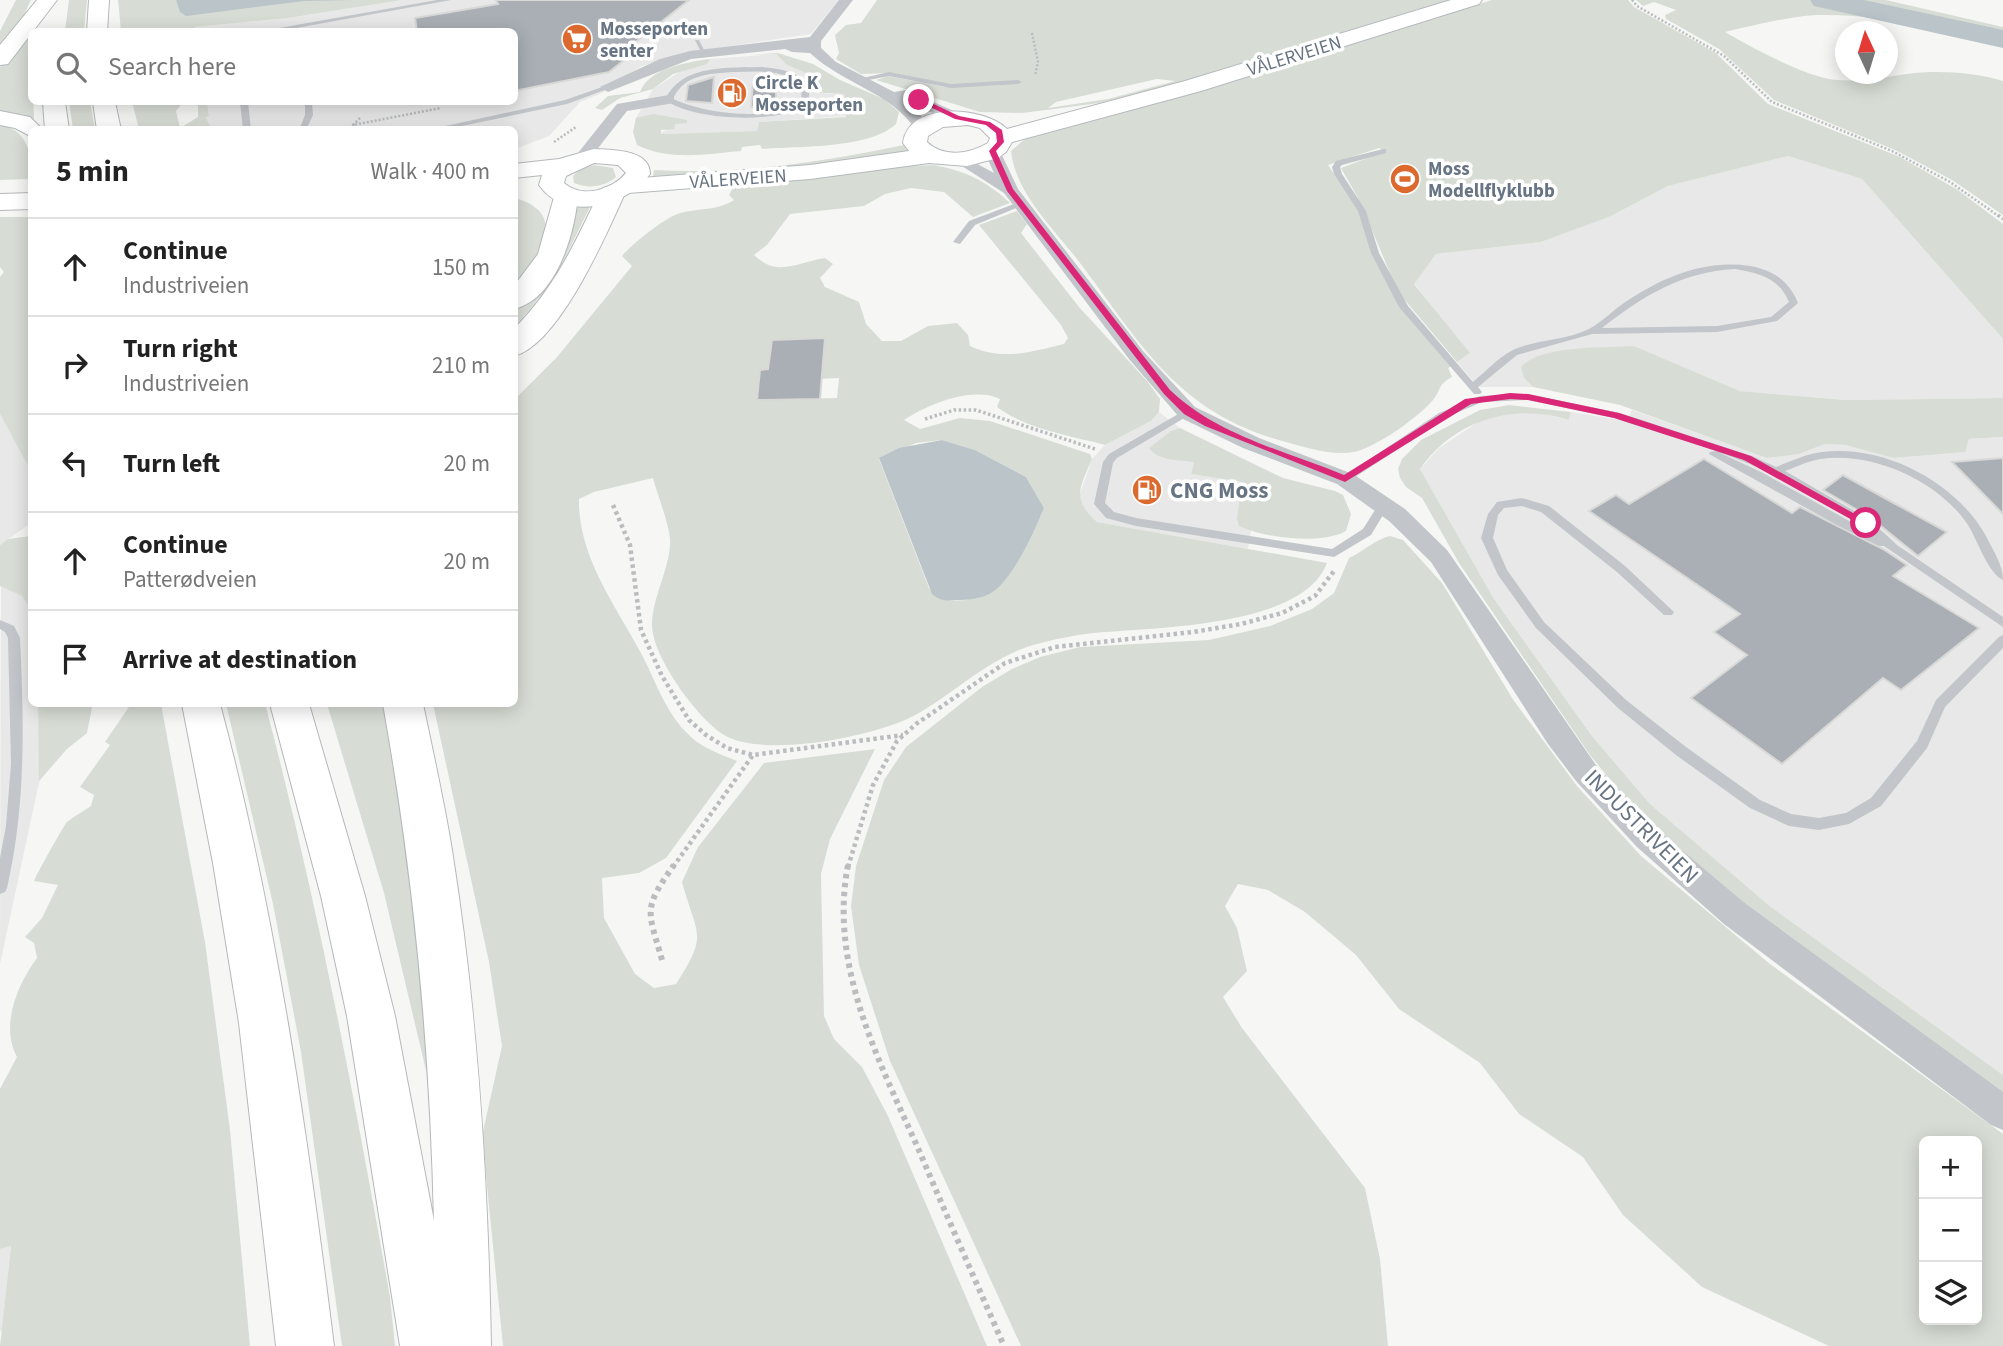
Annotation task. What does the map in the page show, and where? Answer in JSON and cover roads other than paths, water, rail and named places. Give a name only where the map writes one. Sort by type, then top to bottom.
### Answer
[{"type":"main road","points":[[0,59],[47,0]]},
{"type":"main road","points":[[54,21],[57,0]]},
{"type":"main road","points":[[97,28],[99,0]]},
{"type":"main road","name":"VÅLERVEIEN","points":[[959,159],[1114,106],[1193,86],[1472,0]]},
{"type":"main road","points":[[54,105],[57,126]]},
{"type":"main road","points":[[105,105],[108,126]]},
{"type":"main road","name":"VÅLERVEIEN","points":[[623,175],[810,172],[923,140],[937,121],[1114,106]]},
{"type":"main road","points":[[0,118],[22,122],[28,127]]},
{"type":"main road","points":[[968,119],[995,127],[997,144]]},
{"type":"main road","points":[[923,140],[959,159]]},
{"type":"main road","points":[[518,171],[566,177],[623,175]]},
{"type":"main road","points":[[566,177],[587,198],[623,175]]},
{"type":"main road","points":[[518,343],[550,309],[576,271],[623,175]]},
{"type":"main road","points":[[518,187],[566,177]]},
{"type":"main road","points":[[518,297],[531,286],[560,231],[566,177]]},
{"type":"main road","points":[[0,187],[28,187]]},
{"type":"main road","points":[[0,202],[28,201]]},
{"type":"main road","points":[[202,707],[225,807],[287,1175],[305,1346]]},
{"type":"main road","points":[[290,707],[344,896],[372,1016],[429,1346]]},
{"type":"main road","points":[[404,707],[430,846],[447,1001],[463,1232],[462,1346]]},
{"type":"street","points":[[814,45],[846,0]]},
{"type":"street","points":[[608,87],[700,47],[730,50],[814,45]]},
{"type":"street","points":[[814,45],[831,65],[858,80],[968,119]]},
{"type":"street","points":[[877,88],[906,106],[923,140]]},
{"type":"street","points":[[566,177],[622,107],[669,100]]},
{"type":"street","points":[[610,122],[623,175]]},
{"type":"street","name":"INDUSTRIVEIEN","points":[[997,144],[1016,197],[1136,355],[1187,412],[1251,443],[1345,479],[1420,534],[1439,555],[1558,736],[1586,773],[1647,838],[1735,914],[2003,1113]]},
{"type":"street","name":"INDUSTRIVEIEN","points":[[959,159],[1016,197]]},
{"type":"lane","points":[[284,28],[448,0]]},
{"type":"lane","points":[[730,50],[733,70]]},
{"type":"lane","points":[[733,70],[768,70],[797,77],[806,86],[805,103],[792,111],[732,114],[692,111],[669,100],[672,90],[687,77],[733,70]]},
{"type":"lane","points":[[858,80],[889,74],[941,85],[1018,82]]},
{"type":"lane","points":[[450,126],[567,102],[608,87]]},
{"type":"lane","points":[[244,105],[247,126]]},
{"type":"lane","points":[[304,126],[309,116],[308,105]]},
{"type":"lane","points":[[1382,151],[1339,163],[1336,167],[1338,174],[1362,211],[1375,253],[1399,299],[1474,386],[1480,398]]},
{"type":"lane","points":[[957,242],[972,223],[1016,197]]},
{"type":"lane","points":[[1474,386],[1514,353],[1592,331],[1717,329],[1774,319],[1794,303],[1789,289],[1771,274],[1738,265],[1695,270],[1620,309],[1592,331]]},
{"type":"lane","points":[[1345,479],[1443,415],[1480,398],[1528,397],[1616,415],[1748,458],[1776,471],[1866,523],[1893,548],[2003,623]]},
{"type":"lane","points":[[1187,412],[1112,456],[1099,492],[1099,504],[1110,515],[1136,522],[1334,553],[1367,532],[1384,505]]},
{"type":"lane","points":[[1663,430],[1751,470],[1854,531],[1893,548]]},
{"type":"lane","points":[[1776,471],[1828,455],[1847,455],[1897,467],[1921,477],[1963,510],[1977,528],[1992,563],[2003,576]]},
{"type":"lane","points":[[1668,612],[1621,569],[1545,509],[1522,502],[1501,505],[1493,514],[1487,538],[1502,572],[1522,602],[1549,634],[1622,704],[1681,751],[1755,804],[1789,820],[1819,824],[1849,818],[1875,802],[1922,744],[1940,704],[2003,640]]},
{"type":"lane","points":[[0,624],[9,629],[14,638],[18,750],[17,802],[0,888]]},
{"type":"waterway","points":[[1824,0],[2003,39]]},
{"type":"place","name":"Mosseporten senter","points":[[577,39]]},
{"type":"place","name":"Circle K Mosseporten","points":[[732,93]]},
{"type":"place","name":"Moss Modellflyklubb","points":[[1405,179]]},
{"type":"place","name":"CNG Moss","points":[[1147,490]]}]
